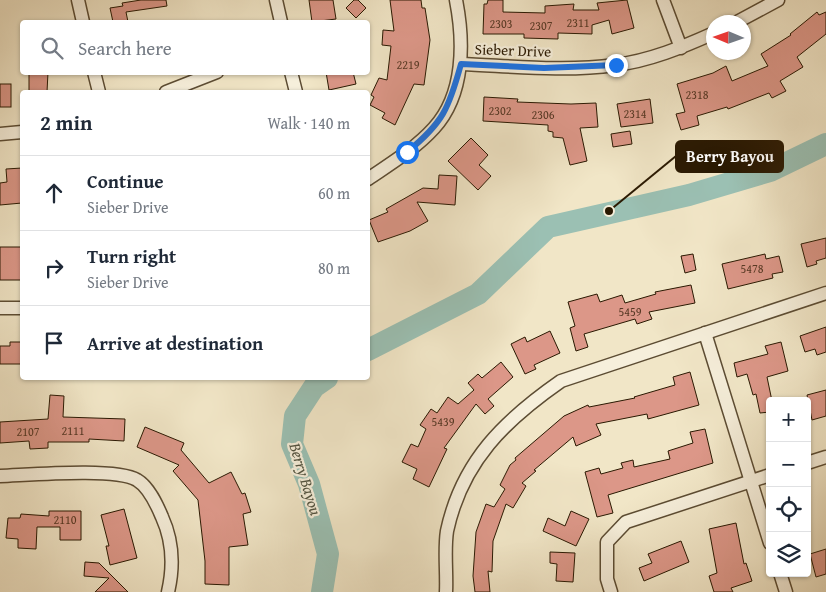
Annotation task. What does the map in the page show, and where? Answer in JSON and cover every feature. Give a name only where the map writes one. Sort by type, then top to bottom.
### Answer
[{"type":"street","points":[[78,0],[83,20]]},
{"type":"street","points":[[276,0],[281,20]]},
{"type":"street","points":[[456,0],[462,40],[461,64]]},
{"type":"street","points":[[663,0],[681,48]]},
{"type":"street","points":[[750,15],[778,0]]},
{"type":"street","name":"Sieber Drive","points":[[370,178],[407,152],[436,127],[447,110],[461,64],[544,68],[616,65],[681,48],[706,37]]},
{"type":"street","points":[[95,75],[98,90]]},
{"type":"street","points":[[171,90],[209,75]]},
{"type":"street","points":[[292,75],[296,90]]},
{"type":"street","points":[[0,134],[20,132]]},
{"type":"street","points":[[446,592],[447,532],[461,486],[487,445],[525,406],[561,381],[826,293]]},
{"type":"street","points":[[0,308],[20,308]]},
{"type":"street","points":[[705,333],[766,532]]},
{"type":"street","points":[[811,462],[826,457]]},
{"type":"street","points":[[0,476],[107,474],[136,479],[147,488],[168,531],[172,570],[168,592]]},
{"type":"street","points":[[611,592],[607,579],[607,542],[626,522],[766,476]]},
{"type":"street","points":[[781,577],[786,592]]},
{"type":"building","points":[[141,0],[166,0],[167,6],[126,12],[128,20],[113,20],[110,8],[123,6],[122,3]]},
{"type":"building","points":[[309,0],[333,0],[336,19],[312,20]]},
{"type":"building","points":[[354,0],[358,0],[366,8],[356,18],[346,8]]},
{"type":"building","points":[[390,0],[421,0],[422,8],[425,8],[430,40],[424,85],[414,84],[395,125],[382,118],[385,113],[370,105],[374,97],[371,95],[379,78],[387,80],[391,46],[382,45],[383,30],[394,31]]},
{"type":"building","points":[[488,0],[503,0],[503,12],[545,13],[545,6],[574,4],[573,10],[599,10],[597,3],[627,0],[634,28],[612,34],[609,20],[592,25],[592,34],[558,33],[558,39],[524,38],[524,34],[483,34],[484,4],[487,4]]},
{"type":"building","points":[[817,12],[819,15],[826,12],[826,34],[797,57],[803,67],[780,81],[786,91],[772,98],[769,93],[728,109],[727,107],[697,116],[699,125],[681,130],[676,114],[685,112],[677,84],[713,73],[726,66],[732,81],[768,66],[761,54],[791,35]]},
{"type":"building","points":[[29,75],[48,75],[47,90],[29,90]]},
{"type":"building","points":[[326,75],[354,75],[356,84],[329,90]]},
{"type":"building","points":[[0,84],[11,84],[11,107],[0,107]]},
{"type":"building","points":[[484,97],[518,99],[517,102],[596,103],[598,127],[580,128],[587,161],[570,165],[563,138],[553,137],[553,132],[548,131],[548,125],[483,121]]},
{"type":"building","points":[[650,99],[653,123],[621,127],[617,104]]},
{"type":"building","points":[[630,131],[632,144],[613,147],[611,134]]},
{"type":"building","points":[[471,138],[488,155],[479,165],[491,176],[478,190],[448,161]]},
{"type":"building","points":[[20,168],[20,203],[0,205],[0,183],[7,182],[6,169]]},
{"type":"building","points":[[439,175],[457,176],[455,205],[417,202],[428,221],[410,231],[378,242],[370,220],[388,212],[386,209],[423,188],[438,189]]},
{"type":"building","points":[[826,238],[826,258],[816,261],[817,264],[807,267],[801,244]]},
{"type":"building","points":[[0,247],[20,247],[20,280],[0,280]]},
{"type":"building","points":[[693,254],[696,270],[685,273],[681,256]]},
{"type":"building","points":[[765,254],[766,259],[779,256],[783,272],[772,274],[773,278],[728,289],[722,264]]},
{"type":"building","points":[[691,285],[695,303],[649,312],[652,319],[637,324],[635,319],[584,334],[588,347],[576,351],[570,328],[575,326],[568,302],[597,294],[600,302],[622,295],[625,303],[656,294],[655,292]]},
{"type":"building","points":[[826,327],[826,352],[817,355],[815,349],[805,352],[800,336]]},
{"type":"building","points":[[550,331],[560,353],[534,365],[536,369],[525,374],[511,344],[525,337],[527,342]]},
{"type":"building","points":[[10,342],[20,342],[20,364],[0,364],[0,346],[10,346]]},
{"type":"building","points":[[781,342],[788,371],[767,377],[771,397],[766,397],[766,412],[760,413],[756,394],[753,395],[747,374],[737,377],[734,363],[768,354],[765,346]]},
{"type":"building","points":[[501,362],[513,377],[488,399],[494,406],[485,414],[476,404],[444,448],[447,449],[429,487],[413,479],[417,469],[402,462],[411,444],[418,447],[426,429],[420,425],[431,409],[437,413],[448,397],[458,404],[474,390],[468,383],[478,374],[482,378]]},
{"type":"building","points":[[690,372],[699,405],[648,419],[647,414],[596,424],[601,435],[576,446],[573,437],[534,470],[536,471],[522,483],[526,486],[513,508],[506,504],[493,541],[492,572],[488,571],[490,592],[475,592],[473,576],[476,532],[486,504],[494,507],[505,489],[500,485],[510,465],[516,460],[515,458],[564,416],[588,405],[589,407],[635,398],[675,385],[673,377]]},
{"type":"building","points":[[826,390],[826,416],[812,420],[811,397],[807,397],[807,395]]},
{"type":"building","points":[[50,395],[64,396],[63,417],[125,419],[124,441],[89,439],[89,442],[48,442],[48,448],[30,449],[29,441],[0,443],[0,422],[48,419]]},
{"type":"building","points":[[145,427],[184,443],[181,450],[209,483],[231,472],[242,494],[245,493],[251,512],[243,514],[248,545],[229,547],[229,585],[205,584],[205,561],[198,500],[173,471],[179,465],[137,447]]},
{"type":"building","points":[[705,429],[713,463],[608,495],[613,513],[597,517],[585,472],[599,468],[601,474],[623,468],[621,463],[633,460],[634,467],[670,459],[668,451],[693,443],[690,432]]},
{"type":"building","points":[[124,509],[137,558],[110,565],[106,546],[109,546],[101,515]]},
{"type":"building","points":[[49,511],[81,511],[81,540],[60,540],[60,527],[37,527],[36,549],[18,548],[18,539],[6,538],[8,518],[20,518],[21,514],[49,516]]},
{"type":"building","points":[[571,511],[589,519],[576,546],[543,531],[548,518],[565,526]]},
{"type":"building","points":[[736,523],[744,564],[746,563],[752,581],[731,588],[733,592],[714,592],[709,576],[717,573],[709,529]]},
{"type":"building","points":[[681,541],[689,562],[644,581],[639,568],[652,563],[648,554]]},
{"type":"building","points":[[826,549],[826,574],[816,577],[811,554]]},
{"type":"building","points":[[550,552],[575,553],[573,582],[556,581],[557,564],[550,563]]},
{"type":"building","points":[[85,562],[99,563],[128,592],[95,592],[109,578],[84,576]]},
{"type":"waterway","name":"Berry Bayou","points":[[370,349],[478,294],[548,227],[689,195],[770,171],[826,144]]},
{"type":"waterway","name":"Berry Bayou","points":[[322,592],[328,554],[309,484],[292,444],[295,416],[314,387],[324,380]]},
{"type":"place","name":"Berry Bayou","points":[[609,211]]},
{"type":"route","points":[[407,152],[436,127],[447,110],[461,64],[544,68],[616,65]]}]
